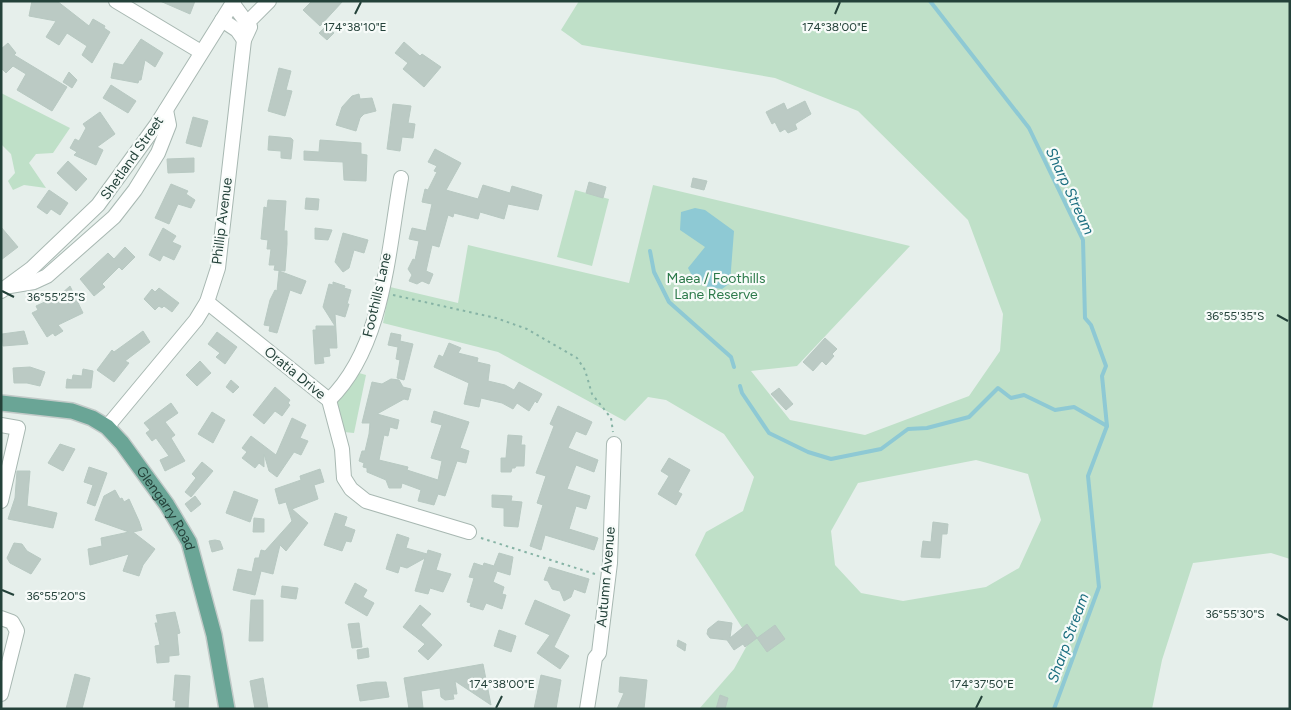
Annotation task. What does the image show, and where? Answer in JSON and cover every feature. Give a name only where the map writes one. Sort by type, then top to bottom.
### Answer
[{"type":"main road","name":"Glengarry Road","points":[[1,403],[72,411],[92,418],[107,427],[122,443],[167,505],[189,542],[214,635],[227,709]]},
{"type":"street","points":[[116,1],[201,52]]},
{"type":"street","points":[[233,2],[248,22],[269,1]]},
{"type":"street","name":"Shetland Street","points":[[5,289],[98,205],[166,110],[233,2]]},
{"type":"street","points":[[222,20],[237,30],[244,40]]},
{"type":"street","name":"Phillip Avenue","points":[[107,427],[196,320],[207,302],[218,268],[244,40],[250,27],[248,22]]},
{"type":"street","points":[[5,289],[34,282],[47,276],[114,217],[135,190],[158,153],[170,125],[166,110]]},
{"type":"street","name":"Foothills Lane","points":[[329,400],[344,385],[352,373],[374,322],[401,178]]},
{"type":"street","name":"Oratia Drive","points":[[207,302],[329,400],[342,449],[344,478],[351,490],[366,501],[475,535]]},
{"type":"street","points":[[1,425],[18,428],[1,500]]},
{"type":"street","name":"Autumn Avenue","points":[[587,709],[595,658],[599,652],[608,578],[614,444]]},
{"type":"street","points":[[1,618],[12,622],[17,631],[1,694]]},
{"type":"path","points":[[387,294],[496,318],[527,329],[577,358],[585,370],[592,394],[611,418],[614,444]]},
{"type":"path","points":[[475,535],[596,574]]},
{"type":"green space","name":"Maea / Foothills Lane Reserve","points":[[579,1],[1290,1],[1290,559],[1271,553],[1193,563],[1162,660],[1152,709],[699,709],[734,669],[750,640],[695,555],[706,532],[743,511],[754,477],[724,434],[666,400],[648,397],[625,421],[498,352],[383,323],[390,287],[458,303],[468,245],[629,283],[653,185],[910,246],[797,366],[751,371],[790,420],[865,435],[969,396],[1000,351],[1003,314],[968,220],[858,111],[775,78],[582,45],[561,30]],"holes":[[[976,460],[1028,474],[1041,520],[1019,568],[986,587],[903,601],[861,593],[835,565],[831,531],[858,483]]]},
{"type":"green space","points":[[1,93],[70,128],[53,153],[36,154],[29,163],[46,188],[24,185],[13,190],[8,181],[15,173],[11,154],[1,144]]},
{"type":"green space","points":[[575,190],[609,199],[592,266],[557,257]]},
{"type":"green space","points":[[359,373],[366,375],[354,433],[344,432],[338,414],[338,399]]},
{"type":"water","points":[[695,208],[705,210],[734,231],[730,283],[722,289],[701,284],[694,279],[688,268],[705,247],[680,230],[681,212]]},
{"type":"building","points":[[32,1],[57,1],[89,26],[93,19],[105,26],[104,28],[110,32],[92,63],[82,55],[87,46],[67,33],[59,45],[46,37],[56,21],[29,16]]},
{"type":"building","points":[[160,1],[195,1],[190,14]]},
{"type":"building","points":[[312,1],[343,1],[320,26],[303,10]]},
{"type":"building","points":[[326,26],[334,33],[327,40],[319,33]]},
{"type":"building","points":[[141,39],[163,53],[155,67],[145,60],[141,80],[138,83],[111,78],[114,63],[123,65]]},
{"type":"building","points":[[404,42],[420,56],[422,54],[441,67],[424,87],[403,69],[408,63],[395,53]]},
{"type":"building","points":[[8,43],[16,53],[14,55],[67,87],[52,111],[17,90],[26,74],[13,66],[6,73],[1,68],[1,49]]},
{"type":"building","points":[[279,68],[291,71],[286,90],[292,91],[285,116],[268,111]]},
{"type":"building","points":[[69,72],[77,80],[72,88],[63,82]]},
{"type":"building","points":[[111,85],[136,101],[128,113],[103,98]]},
{"type":"building","points":[[359,94],[360,99],[372,98],[376,111],[364,114],[360,118],[356,131],[336,125],[342,107],[352,96]]},
{"type":"building","points":[[805,101],[811,114],[795,124],[797,129],[788,133],[785,129],[780,132],[775,122],[772,124],[766,112],[784,103],[787,110]]},
{"type":"building","points":[[393,104],[411,106],[408,123],[415,124],[413,138],[402,137],[400,151],[387,149]]},
{"type":"building","points":[[100,112],[115,134],[97,147],[103,150],[96,165],[74,155],[77,152],[70,148],[75,139],[79,141],[86,128],[83,124]]},
{"type":"building","points":[[193,117],[208,121],[201,147],[186,143]]},
{"type":"building","points":[[269,136],[291,138],[293,140],[291,159],[281,158],[281,151],[268,150]]},
{"type":"building","points":[[320,140],[361,143],[361,154],[367,155],[366,181],[344,180],[343,162],[304,160],[304,151],[319,152]]},
{"type":"building","points":[[435,149],[461,163],[446,190],[478,199],[483,185],[510,193],[512,186],[542,195],[538,210],[508,204],[504,219],[480,212],[478,219],[454,213],[453,217],[448,215],[439,247],[432,245],[426,271],[433,274],[429,284],[422,281],[417,284],[409,281],[412,275],[408,269],[413,259],[415,260],[419,241],[409,239],[412,228],[426,231],[432,204],[422,202],[425,189],[428,190],[437,172],[434,171],[437,166],[428,162]]},
{"type":"building","points":[[194,158],[194,172],[168,173],[167,159]]},
{"type":"building","points":[[68,161],[87,179],[76,191],[57,173]]},
{"type":"building","points":[[693,178],[707,181],[704,190],[691,187]]},
{"type":"building","points":[[589,182],[606,187],[603,198],[586,193]]},
{"type":"building","points":[[171,184],[188,191],[186,194],[195,200],[191,208],[178,204],[169,224],[155,218]]},
{"type":"building","points":[[49,190],[68,203],[60,215],[51,209],[47,214],[37,207]]},
{"type":"building","points":[[306,198],[319,199],[318,210],[305,209]]},
{"type":"building","points":[[268,200],[286,201],[284,231],[287,231],[287,244],[285,271],[274,270],[275,265],[269,265],[271,249],[267,249],[268,240],[261,239],[264,207],[267,208]]},
{"type":"building","points":[[1,227],[18,247],[1,260]]},
{"type":"building","points":[[163,228],[176,236],[172,242],[181,246],[174,260],[163,255],[160,261],[149,255]]},
{"type":"building","points":[[315,228],[332,230],[328,240],[315,239]]},
{"type":"building","points":[[343,233],[368,240],[364,253],[354,250],[349,268],[343,272],[335,262]]},
{"type":"building","points":[[125,247],[135,257],[122,270],[119,267],[102,284],[105,287],[94,296],[80,279],[108,253],[114,259]]},
{"type":"building","points":[[279,271],[306,281],[301,294],[290,290],[277,333],[269,331],[270,326],[264,325],[270,300],[275,290],[277,291]]},
{"type":"building","points":[[333,282],[351,290],[347,304],[349,304],[345,317],[335,314],[337,348],[329,348],[330,356],[323,357],[324,363],[315,364],[313,330],[316,330],[316,326],[335,326],[323,307],[329,284],[333,285]]},
{"type":"building","points":[[70,286],[83,313],[58,325],[63,331],[55,336],[53,333],[47,337],[32,313],[38,310],[36,306],[60,295]]},
{"type":"building","points":[[159,288],[179,303],[172,312],[164,306],[162,308],[159,306],[155,310],[144,299],[152,289],[155,292]]},
{"type":"building","points":[[24,331],[28,344],[3,346],[2,334]]},
{"type":"building","points":[[143,331],[150,342],[125,361],[129,363],[114,382],[97,370],[112,350],[114,352]]},
{"type":"building","points":[[217,332],[237,347],[225,364],[216,357],[220,353],[208,344]]},
{"type":"building","points":[[391,333],[401,335],[400,341],[413,344],[404,380],[397,378],[400,360],[396,359],[398,347],[388,345]]},
{"type":"building","points":[[825,338],[837,349],[826,365],[822,361],[813,371],[803,362]]},
{"type":"building","points":[[449,343],[461,348],[458,353],[478,358],[477,362],[490,365],[488,381],[505,385],[514,390],[519,382],[542,394],[537,403],[535,401],[529,411],[517,403],[513,409],[502,403],[481,398],[479,407],[464,404],[469,383],[434,367],[439,355],[443,357]]},
{"type":"building","points":[[200,361],[211,373],[197,386],[186,375]]},
{"type":"building","points":[[30,367],[45,372],[40,386],[14,383],[13,368]]},
{"type":"building","points":[[83,369],[93,371],[91,388],[66,388],[67,379],[72,380],[73,375],[82,376]]},
{"type":"building","points":[[391,379],[399,380],[403,387],[411,389],[408,400],[404,399],[377,414],[399,420],[397,429],[390,427],[388,436],[384,435],[379,460],[408,467],[407,470],[438,480],[442,461],[431,458],[442,425],[431,422],[434,411],[469,422],[460,448],[469,451],[466,463],[457,461],[445,496],[438,494],[434,505],[418,501],[421,490],[402,483],[401,488],[389,488],[386,480],[367,472],[367,468],[363,467],[364,463],[359,461],[362,451],[365,451],[369,434],[370,423],[362,423],[372,382],[382,384]]},
{"type":"building","points":[[231,380],[239,387],[233,393],[226,387]]},
{"type":"building","points":[[275,387],[290,400],[288,403],[290,405],[282,416],[275,411],[264,424],[253,415]]},
{"type":"building","points":[[779,388],[793,404],[786,410],[771,394]]},
{"type":"building","points":[[171,403],[178,413],[165,422],[175,435],[171,438],[185,461],[165,471],[160,460],[169,456],[156,438],[152,441],[146,433],[150,430],[144,423]]},
{"type":"building","points":[[558,406],[592,422],[586,435],[576,431],[568,448],[598,460],[594,472],[576,465],[567,489],[590,496],[586,509],[576,506],[569,529],[598,538],[594,550],[545,535],[541,550],[530,546],[543,505],[537,503],[546,476],[536,473],[554,426],[550,424]]},
{"type":"building","points":[[212,412],[225,420],[213,443],[198,434]]},
{"type":"building","points":[[292,418],[306,425],[300,438],[308,441],[301,455],[294,452],[277,477],[269,471],[264,454],[264,467],[259,463],[255,468],[242,458],[247,452],[242,448],[251,436],[276,455]]},
{"type":"building","points":[[508,435],[522,436],[521,445],[525,445],[524,466],[516,466],[512,468],[511,472],[501,472],[501,458],[506,458]]},
{"type":"building","points":[[60,444],[75,449],[63,471],[48,463]]},
{"type":"building","points":[[669,458],[690,470],[678,492],[682,494],[676,505],[658,494],[669,476],[661,471]]},
{"type":"building","points":[[202,462],[213,471],[191,497],[185,492],[196,478],[192,474]]},
{"type":"building","points":[[89,467],[107,473],[95,506],[87,503],[93,485],[84,482]]},
{"type":"building","points":[[320,469],[324,482],[314,485],[318,499],[292,509],[308,523],[286,551],[280,545],[273,574],[261,571],[255,595],[233,590],[238,569],[252,572],[255,558],[259,558],[261,550],[265,551],[292,521],[286,502],[279,504],[275,489],[301,480],[300,476]]},
{"type":"building","points":[[17,471],[30,471],[27,506],[57,513],[53,528],[8,519],[15,498]]},
{"type":"building","points":[[115,490],[124,502],[129,499],[139,521],[142,530],[133,532],[155,549],[143,565],[139,576],[123,571],[129,554],[90,565],[88,549],[102,546],[101,538],[129,532],[95,520],[104,496]]},
{"type":"building","points":[[234,491],[258,500],[250,522],[226,513]]},
{"type":"building","points":[[492,495],[512,496],[511,501],[522,502],[518,527],[504,526],[504,508],[492,507]]},
{"type":"building","points":[[195,496],[201,504],[191,512],[185,504]]},
{"type":"building","points":[[335,513],[347,517],[344,526],[355,530],[351,542],[346,541],[342,551],[324,545]]},
{"type":"building","points":[[254,518],[264,519],[264,532],[253,532]]},
{"type":"building","points":[[933,522],[948,524],[947,534],[942,534],[940,558],[921,557],[923,541],[931,542]]},
{"type":"building","points":[[397,534],[409,538],[406,548],[427,554],[428,550],[441,554],[436,570],[451,574],[443,592],[430,588],[428,594],[415,591],[425,558],[407,568],[400,566],[398,573],[386,569]]},
{"type":"building","points":[[209,541],[220,541],[223,549],[212,552]]},
{"type":"building","points":[[14,543],[22,544],[27,551],[41,559],[31,574],[10,563],[7,558]]},
{"type":"building","points":[[499,553],[513,557],[510,575],[497,571],[493,582],[504,587],[502,594],[506,595],[502,609],[486,603],[483,610],[470,606],[471,603],[467,602],[474,578],[469,577],[474,563],[483,566],[484,563],[494,566]]},
{"type":"building","points":[[549,567],[589,579],[585,593],[574,589],[571,597],[564,601],[560,591],[552,589],[548,581],[544,580]]},
{"type":"building","points":[[355,583],[367,590],[363,597],[374,603],[367,616],[345,603]]},
{"type":"building","points":[[282,586],[298,588],[296,599],[281,597]]},
{"type":"building","points":[[251,600],[263,600],[263,641],[249,641]]},
{"type":"building","points":[[535,600],[570,615],[554,647],[569,656],[560,669],[537,653],[550,635],[525,624]]},
{"type":"building","points":[[420,605],[431,614],[421,625],[442,645],[428,660],[418,651],[425,644],[403,627]]},
{"type":"building","points":[[175,612],[180,633],[177,634],[179,655],[169,656],[169,662],[157,663],[155,646],[160,645],[155,623],[158,623],[156,615]]},
{"type":"building","points":[[718,621],[732,623],[730,638],[747,624],[757,638],[745,647],[743,644],[734,650],[727,640],[710,638],[707,634],[708,629]]},
{"type":"building","points":[[359,623],[362,647],[352,648],[348,624]]},
{"type":"building","points":[[775,625],[785,639],[767,652],[757,638]]},
{"type":"building","points":[[499,630],[516,636],[511,652],[494,646]]},
{"type":"building","points":[[678,640],[686,644],[685,651],[677,646]]},
{"type":"building","points":[[368,648],[369,657],[358,659],[357,650]]},
{"type":"building","points":[[483,664],[491,705],[455,681],[457,694],[453,694],[454,699],[445,700],[441,697],[440,688],[421,691],[423,708],[409,709],[404,678]]},
{"type":"building","points":[[75,674],[90,678],[82,709],[66,709]]},
{"type":"building","points":[[175,675],[190,676],[188,709],[175,709],[176,701],[173,700]]},
{"type":"building","points":[[541,675],[561,680],[556,709],[534,709]]},
{"type":"building","points":[[620,677],[647,680],[644,709],[617,709],[624,693],[619,692]]},
{"type":"building","points":[[263,678],[268,709],[255,709],[250,681]]},
{"type":"building","points":[[386,682],[389,697],[360,701],[357,685]]},
{"type":"building","points":[[720,695],[728,698],[725,709],[716,709]]},
{"type":"waterway","name":"Sharp Stream","points":[[930,1],[1029,128],[1083,240],[1085,318],[1091,325],[1106,366],[1102,376],[1107,426],[1088,476],[1099,587],[1054,709]]},
{"type":"waterway","points":[[650,251],[654,272],[669,302],[731,357],[734,367]]},
{"type":"waterway","points":[[740,386],[742,393],[769,433],[808,452],[831,459],[881,449],[908,429],[927,428],[969,417],[998,388],[1011,398],[1024,395],[1055,410],[1074,407],[1107,426]]}]
